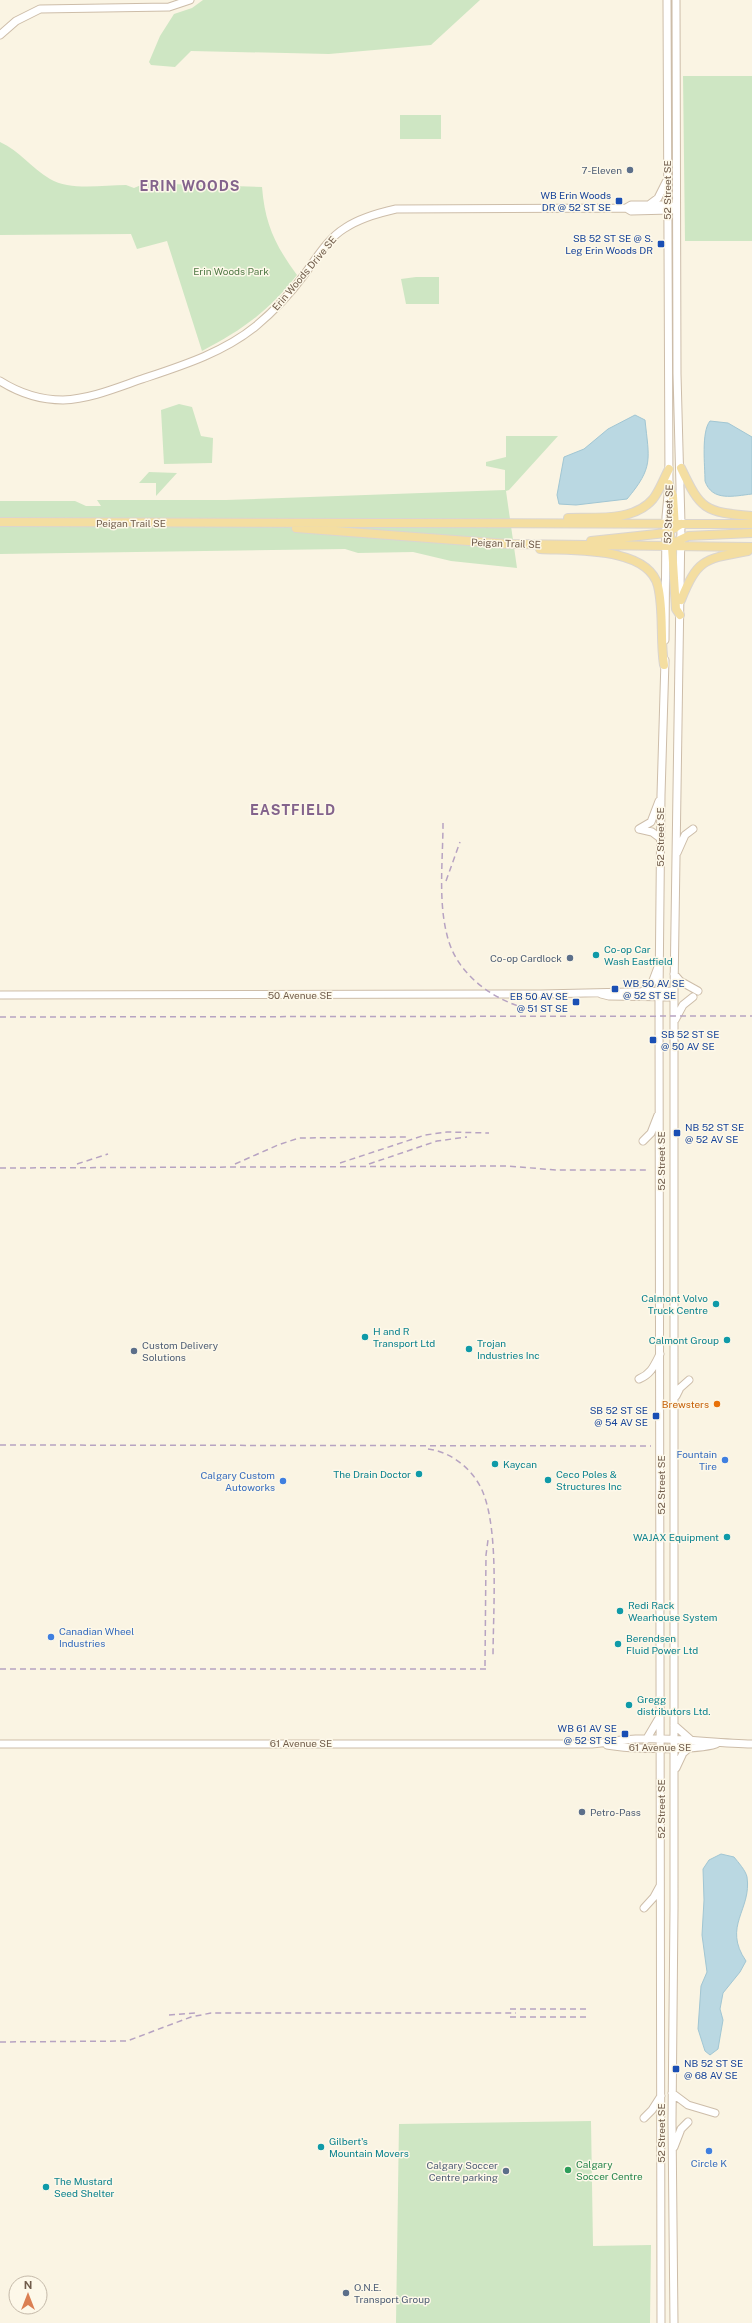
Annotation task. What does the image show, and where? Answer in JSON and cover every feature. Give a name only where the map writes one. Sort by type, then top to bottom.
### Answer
[{"type":"main road","points":[[0,36],[16,21],[40,9],[169,6],[190,0]]},
{"type":"main road","name":"52 Street SE","points":[[667,0],[669,484]]},
{"type":"main road","name":"52 Street SE","points":[[674,2323],[672,2093],[674,1772],[674,861],[681,600],[672,528],[681,468],[677,374],[676,0]]},
{"type":"main road","points":[[650,204],[658,198],[667,180]]},
{"type":"main road","name":"Erin Woods Drive SE","points":[[0,381],[24,394],[43,398],[70,399],[120,387],[202,357],[230,344],[255,327],[286,296],[334,236],[344,228],[377,213],[396,209],[626,208],[631,205],[650,204],[667,208]]},
{"type":"main road","name":"Erin Woods Drive SE","points":[[626,208],[631,211],[676,208]]},
{"type":"main road","points":[[681,468],[695,498],[705,506],[719,512],[752,516]]},
{"type":"main road","points":[[510,522],[525,519],[628,514],[640,510],[652,500],[669,469]]},
{"type":"main road","points":[[669,484],[673,496],[672,528],[675,544],[676,609],[680,615]]},
{"type":"main road","name":"Peigan Trail SE","points":[[0,522],[510,522],[672,528],[752,524]]},
{"type":"main road","name":"Peigan Trail SE","points":[[262,523],[281,527],[508,544],[675,544],[752,547]]},
{"type":"main road","points":[[580,544],[672,528]]},
{"type":"main road","points":[[675,544],[688,536],[752,533]]},
{"type":"main road","points":[[508,544],[526,548],[612,554],[641,563],[650,571],[658,585],[664,665]]},
{"type":"main road","name":"52 Street SE","points":[[661,2323],[660,838],[664,665],[675,544]]},
{"type":"main road","points":[[681,600],[694,571],[704,562],[717,557],[752,551]]},
{"type":"main road","points":[[660,838],[652,832],[639,829],[651,822],[661,795]]},
{"type":"main road","points":[[674,861],[679,845],[693,829]]},
{"type":"main road","points":[[643,991],[653,980],[660,962]]},
{"type":"main road","points":[[674,974],[680,981],[698,991]]},
{"type":"main road","name":"50 Avenue SE","points":[[600,994],[609,991],[643,991],[660,994]]},
{"type":"main road","name":"50 Avenue SE","points":[[0,995],[600,994],[609,996],[674,994]]},
{"type":"main road","points":[[674,1024],[680,1009],[693,997]]},
{"type":"main road","points":[[643,1141],[652,1133],[660,1111]]},
{"type":"main road","points":[[639,1379],[647,1375],[652,1369],[661,1352]]},
{"type":"main road","points":[[674,1400],[680,1388],[689,1380]]},
{"type":"main road","points":[[646,1740],[660,1716]]},
{"type":"main road","points":[[674,1725],[691,1744],[682,1753],[674,1772]]},
{"type":"main road","name":"61 Avenue SE","points":[[603,1744],[622,1740],[661,1740],[674,1744],[691,1744],[706,1740],[716,1744],[752,1744]]},
{"type":"main road","name":"61 Avenue SE","points":[[0,1744],[603,1744],[620,1747],[661,1748],[674,1744]]},
{"type":"main road","points":[[644,1908],[654,1897],[661,1884]]},
{"type":"main road","points":[[672,2093],[688,2105],[715,2113]]},
{"type":"main road","points":[[644,2118],[652,2110],[661,2096]]},
{"type":"main road","points":[[672,2149],[681,2129],[688,2122]]},
{"type":"green space","points":[[203,0],[480,0],[431,45],[329,54],[191,51],[175,67],[151,65],[149,62],[160,36],[174,14],[192,8]]},
{"type":"green space","points":[[683,76],[752,76],[752,241],[685,241]]},
{"type":"green space","points":[[400,115],[441,115],[441,139],[400,139]]},
{"type":"green space","name":"Erin Woods Park","points":[[0,142],[14,150],[43,175],[58,183],[67,185],[126,185],[134,188],[141,185],[143,180],[170,182],[170,184],[262,187],[263,200],[272,234],[297,275],[287,288],[254,319],[202,351],[167,241],[137,249],[131,234],[0,235]]},
{"type":"green space","points":[[416,277],[439,277],[439,304],[406,304],[401,279]]},
{"type":"green space","points":[[179,404],[192,407],[201,436],[213,438],[212,463],[164,464],[161,410]]},
{"type":"green space","points":[[506,436],[558,436],[509,490],[506,491],[517,568],[451,561],[413,552],[358,553],[345,549],[0,554],[0,501],[75,501],[86,506],[101,506],[97,500],[226,500],[505,490],[505,470],[486,466],[486,462],[506,457]]},
{"type":"green space","points":[[149,472],[177,473],[156,496],[156,483],[139,483]]},
{"type":"green space","points":[[591,2121],[593,2246],[651,2245],[650,2323],[396,2323],[399,2124]]},
{"type":"water","points":[[635,415],[645,420],[648,444],[648,462],[642,479],[627,499],[576,505],[559,504],[557,495],[564,457],[584,449],[608,429]]},
{"type":"water","points":[[710,421],[728,423],[752,437],[752,494],[724,496],[718,495],[708,488],[705,481],[704,441],[707,426]]},
{"type":"water","points":[[721,1854],[734,1857],[744,1869],[747,1877],[746,1899],[737,1928],[739,1949],[746,1961],[740,1972],[723,1993],[720,2009],[723,2020],[718,2049],[710,2055],[705,2051],[698,2029],[701,1986],[707,1972],[702,1935],[704,1900],[703,1869],[709,1860]]},
{"type":"railway","points":[[443,823],[442,894],[444,922],[452,951],[471,977],[484,988],[513,1004],[544,1012]]},
{"type":"railway","points":[[446,881],[460,842]]},
{"type":"railway","points":[[0,1017],[752,1016]]},
{"type":"railway","points":[[340,1163],[425,1135],[447,1132],[489,1133]]},
{"type":"railway","points":[[235,1164],[278,1145],[299,1138],[407,1137]]},
{"type":"railway","points":[[369,1164],[437,1141],[467,1137]]},
{"type":"railway","points":[[77,1164],[108,1154]]},
{"type":"railway","points":[[0,1168],[506,1166],[557,1170],[646,1170]]},
{"type":"railway","points":[[0,1445],[651,1446]]},
{"type":"railway","points":[[428,1449],[446,1454],[462,1464],[475,1479],[484,1495],[492,1531],[494,1575],[493,1658]]},
{"type":"railway","points":[[485,1666],[486,1555],[488,1540]]},
{"type":"railway","points":[[0,1669],[488,1669]]},
{"type":"railway","points":[[510,2009],[586,2009]]},
{"type":"railway","points":[[169,2015],[195,2013]]},
{"type":"railway","points":[[0,2042],[127,2041],[191,2017],[211,2013],[516,2013]]},
{"type":"railway","points":[[510,2017],[586,2017]]},
{"type":"place","name":"7-Eleven","points":[[630,170]]},
{"type":"place","name":"WB Erin Woods DR @ 52 ST SE","points":[[619,201]]},
{"type":"place","name":"SB 52 ST SE @ S. Leg Erin Woods DR","points":[[661,244]]},
{"type":"place","name":"Co-op Car Wash Eastfield","points":[[596,955]]},
{"type":"place","name":"Co-op Cardlock","points":[[570,958]]},
{"type":"place","name":"WB 50 AV SE @ 52 ST SE","points":[[615,989]]},
{"type":"place","name":"EB 50 AV SE @ 51 ST SE","points":[[576,1002]]},
{"type":"place","name":"SB 52 ST SE @ 50 AV SE","points":[[653,1040]]},
{"type":"place","name":"NB 52 ST SE @ 52 AV SE","points":[[677,1133]]},
{"type":"place","name":"Calmont Volvo Truck Centre","points":[[716,1304]]},
{"type":"place","name":"H and R Transport Ltd","points":[[365,1337]]},
{"type":"place","name":"Calmont Group","points":[[727,1340]]},
{"type":"place","name":"Trojan Industries Inc","points":[[469,1349]]},
{"type":"place","name":"Custom Delivery Solutions","points":[[134,1351]]},
{"type":"place","name":"Brewsters","points":[[717,1404]]},
{"type":"place","name":"SB 52 ST SE @ 54 AV SE","points":[[656,1416]]},
{"type":"place","name":"Fountain Tire","points":[[725,1460]]},
{"type":"place","name":"Kaycan","points":[[495,1464]]},
{"type":"place","name":"The Drain Doctor","points":[[419,1474]]},
{"type":"place","name":"Ceco Poles & Structures Inc","points":[[548,1480]]},
{"type":"place","name":"Calgary Custom Autoworks","points":[[283,1481]]},
{"type":"place","name":"WAJAX Equipment","points":[[727,1537]]},
{"type":"place","name":"Redi Rack Wearhouse System","points":[[620,1611]]},
{"type":"place","name":"Canadian Wheel Industries","points":[[51,1637]]},
{"type":"place","name":"Berendsen Fluid Power Ltd","points":[[618,1644]]},
{"type":"place","name":"Gregg distributors Ltd.","points":[[629,1705]]},
{"type":"place","name":"WB 61 AV SE @ 52 ST SE","points":[[625,1734]]},
{"type":"place","name":"Petro-Pass","points":[[582,1812]]},
{"type":"place","name":"NB 52 ST SE @ 68 AV SE","points":[[676,2069]]},
{"type":"place","name":"Gilbert's Mountain Movers","points":[[321,2147]]},
{"type":"place","name":"Circle K","points":[[709,2151]]},
{"type":"place","name":"Calgary Soccer Centre","points":[[568,2170]]},
{"type":"place","name":"Calgary Soccer Centre parking","points":[[506,2171]]},
{"type":"place","name":"The Mustard Seed Shelter","points":[[46,2187]]},
{"type":"place","name":"O.N.E. Transport Group","points":[[346,2293]]},
{"type":"district","name":"ERIN WOODS","points":[[190,186]]},
{"type":"district","name":"EASTFIELD","points":[[293,810]]}]
